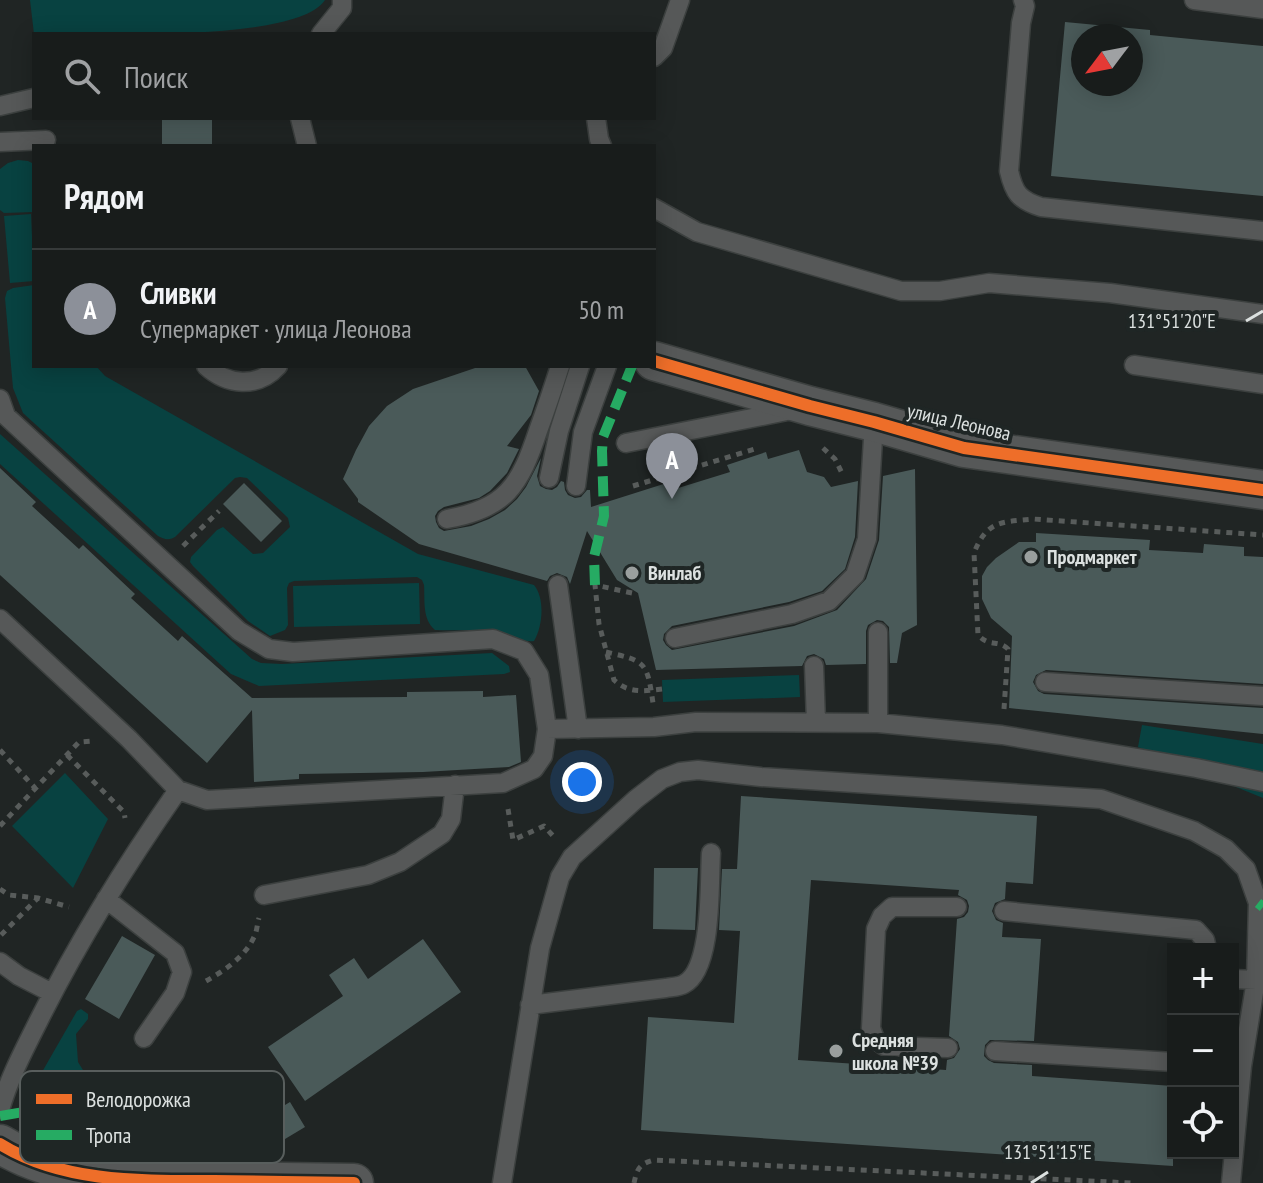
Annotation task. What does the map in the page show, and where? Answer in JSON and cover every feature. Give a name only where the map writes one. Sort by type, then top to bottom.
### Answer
[{"type":"street","name":"улица Леонова","points":[[656,362],[964,448],[1263,490]]},
{"type":"street","points":[[0,1144],[20,1155]]},
{"type":"street","points":[[36,1163],[95,1180],[354,1183]]},
{"type":"lane","points":[[656,55],[663,48],[680,0]]},
{"type":"lane","points":[[1023,0],[1025,6],[1009,171],[1013,189],[1026,202],[1041,207],[1263,231]]},
{"type":"lane","points":[[1194,0],[1263,9]]},
{"type":"lane","points":[[323,32],[345,3]]},
{"type":"lane","points":[[0,106],[32,98]]},
{"type":"lane","points":[[300,120],[306,144]]},
{"type":"lane","points":[[596,120],[601,144]]},
{"type":"lane","points":[[0,142],[46,140]]},
{"type":"lane","points":[[656,209],[697,232],[901,291],[940,291],[989,283],[1110,293],[1263,314]]},
{"type":"lane","points":[[1134,365],[1263,384]]},
{"type":"lane","points":[[207,368],[231,381],[249,383],[276,368]]},
{"type":"lane","points":[[447,519],[485,509],[500,500],[517,481],[528,461],[559,368]]},
{"type":"lane","points":[[549,478],[559,431],[579,368]]},
{"type":"lane","points":[[576,486],[583,432],[606,368]]},
{"type":"lane","points":[[0,399],[6,416],[239,631],[269,649],[293,652],[493,639],[524,651],[539,675],[547,729],[543,756],[534,769],[503,783],[207,800],[178,790],[129,739],[0,619]]},
{"type":"lane","points":[[626,443],[810,406]]},
{"type":"lane","points":[[675,638],[792,614],[829,601],[855,575],[867,539],[874,422]]},
{"type":"lane","points":[[558,585],[578,729]]},
{"type":"lane","points":[[878,632],[878,723]]},
{"type":"lane","points":[[814,666],[816,722]]},
{"type":"lane","points":[[1045,682],[1263,696]]},
{"type":"lane","points":[[547,729],[654,727],[696,722],[878,723],[1002,735],[1263,782]]},
{"type":"lane","points":[[502,1183],[540,948],[560,877],[572,857],[636,799],[662,779],[680,772],[698,770],[761,777],[1101,799],[1194,831],[1226,849],[1246,869],[1258,903],[1256,980],[1239,1060]]},
{"type":"lane","points":[[264,895],[368,875],[400,862],[442,834],[451,819],[455,785]]},
{"type":"lane","points":[[0,1110],[6,1086],[52,993],[106,899],[178,790]]},
{"type":"lane","points":[[530,1005],[684,984],[695,974],[703,958],[711,853]]},
{"type":"lane","points":[[106,899],[175,953],[182,972],[175,993],[144,1038]]},
{"type":"lane","points":[[948,1048],[884,1046],[875,1039],[871,1028],[876,929],[882,916],[892,907],[957,907]]},
{"type":"lane","points":[[1004,911],[1196,930],[1206,943]]},
{"type":"lane","points":[[0,962],[52,993]]},
{"type":"lane","points":[[1239,979],[1256,980]]},
{"type":"lane","points":[[995,1051],[1167,1062]]},
{"type":"lane","points":[[1231,1183],[1237,1087]]},
{"type":"path","points":[[818,444],[835,459],[848,483]]},
{"type":"path","points":[[633,486],[767,445]]},
{"type":"path","points":[[179,551],[219,511]]},
{"type":"path","points":[[1004,693],[1008,649],[1004,645],[985,642],[978,635],[974,553],[978,541],[998,522],[1033,519],[1263,535]]},
{"type":"path","points":[[632,593],[595,585],[599,624],[614,680],[632,691],[662,689]]},
{"type":"path","points":[[606,652],[634,658],[642,665],[647,673],[653,704]]},
{"type":"path","points":[[0,826],[79,742],[129,739]]},
{"type":"path","points":[[0,750],[35,788]]},
{"type":"path","points":[[67,755],[124,812],[128,828]]},
{"type":"path","points":[[513,840],[544,826],[572,857]]},
{"type":"path","points":[[0,889],[9,895],[78,907]]},
{"type":"path","points":[[0,935],[38,898]]},
{"type":"path","points":[[175,993],[205,982],[242,955],[254,937],[259,917]]},
{"type":"path","points":[[634,1183],[637,1170],[644,1163],[654,1160],[1131,1183]]},
{"type":"shaded area","points":[[30,0],[325,0],[306,14],[275,24],[234,30],[34,32]]},
{"type":"shaded area","points":[[18,160],[32,163],[32,212],[4,213],[0,210],[0,169]]},
{"type":"shaded area","points":[[31,214],[32,281],[10,283],[4,216]]},
{"type":"shaded area","points":[[32,285],[32,368],[98,368],[105,376],[418,554],[534,585],[542,612],[534,641],[488,631],[435,630],[426,615],[424,585],[417,577],[289,583],[288,625],[285,630],[270,636],[248,621],[190,562],[191,557],[223,527],[253,554],[263,553],[290,527],[288,518],[247,478],[240,477],[235,478],[175,537],[168,539],[158,536],[23,413],[13,388],[5,298],[7,291]]},
{"type":"shaded area","points":[[0,434],[252,659],[261,663],[282,664],[492,653],[509,666],[510,672],[259,686],[231,674],[0,464]]},
{"type":"shaded area","points":[[419,583],[420,624],[294,627],[293,586]]},
{"type":"shaded area","points":[[799,675],[800,697],[663,702],[662,680]]},
{"type":"shaded area","points":[[1142,725],[1263,744],[1263,798],[1138,747]]},
{"type":"shaded area","points":[[65,773],[108,819],[73,888],[12,826]]},
{"type":"shaded area","points":[[81,1009],[88,1014],[88,1019],[76,1034],[78,1062],[84,1071],[43,1071]]},
{"type":"building","points":[[1065,22],[1086,24],[1071,24],[1071,96],[1143,96],[1143,29],[1150,30],[1150,35],[1263,46],[1263,196],[1051,176]]},
{"type":"building","points":[[162,120],[212,120],[212,144],[162,144]]},
{"type":"building","points":[[475,368],[526,368],[539,391],[531,415],[507,446],[519,449],[507,473],[479,498],[438,511],[436,522],[444,531],[471,526],[505,510],[526,487],[541,458],[537,476],[540,486],[552,490],[561,481],[564,482],[568,495],[575,498],[590,490],[591,507],[673,481],[675,489],[730,472],[727,465],[766,452],[768,459],[799,450],[807,472],[824,477],[831,487],[858,481],[855,537],[845,569],[822,591],[789,602],[672,626],[664,634],[663,640],[672,650],[794,626],[837,610],[866,579],[879,540],[883,476],[915,469],[917,625],[902,633],[897,663],[890,663],[889,627],[877,620],[868,625],[866,631],[866,664],[826,665],[824,659],[814,654],[807,656],[802,666],[656,670],[638,593],[617,580],[587,531],[570,584],[567,577],[557,573],[547,581],[419,544],[358,502],[343,479],[356,450],[369,426],[387,406],[413,389]]},
{"type":"building","points":[[0,468],[36,502],[32,506],[79,549],[83,545],[135,594],[131,598],[178,641],[182,636],[252,698],[407,697],[407,692],[483,691],[483,697],[516,695],[521,762],[509,767],[423,772],[299,774],[299,779],[254,782],[252,710],[207,763],[0,575]]},
{"type":"building","points":[[244,483],[282,521],[261,542],[223,504]]},
{"type":"building","points":[[1036,533],[1150,540],[1149,550],[1203,553],[1204,544],[1244,547],[1244,556],[1263,557],[1263,684],[1046,670],[1036,675],[1033,682],[1044,694],[1263,708],[1263,734],[1009,708],[1012,636],[991,618],[982,599],[982,576],[996,558],[1019,542],[1036,542]]},
{"type":"building","points":[[741,796],[1037,816],[1033,884],[1006,882],[1005,899],[995,903],[992,911],[996,920],[1003,923],[1002,937],[1041,939],[1034,1041],[990,1040],[985,1045],[984,1056],[994,1063],[1032,1065],[1032,1076],[1167,1086],[1167,1159],[1173,1159],[1173,1166],[641,1130],[648,1017],[734,1023],[740,931],[719,930],[722,869],[737,869]],"holes":[[[811,880],[959,890],[958,895],[967,900],[969,906],[964,917],[957,919],[949,1036],[958,1042],[960,1049],[954,1058],[947,1060],[946,1070],[798,1060]]]},
{"type":"building","points":[[654,868],[698,868],[695,930],[653,929]]},
{"type":"building","points":[[122,936],[155,955],[119,1019],[85,999]]},
{"type":"building","points":[[423,939],[461,992],[305,1101],[268,1047],[343,996],[329,975],[354,958],[368,979]]},
{"type":"building","points":[[290,1102],[305,1127],[284,1140],[284,1106]]},
{"type":"marked path","points":[[595,585],[594,557],[604,516],[603,437],[631,368]]},
{"type":"marked path","points":[[1258,903],[1263,907]]},
{"type":"marked path","points":[[0,1116],[20,1113]]},
{"type":"marked path","points":[[91,1163],[97,1177]]},
{"type":"cycle path","points":[[656,362],[964,448],[1263,490]]},
{"type":"cycle path","points":[[0,1144],[20,1155]]},
{"type":"cycle path","points":[[41,1163],[76,1173],[131,1180],[354,1183]]},
{"type":"place","name":"Сливки","points":[[672,499]]},
{"type":"place","name":"Продмаркет","points":[[1031,557]]},
{"type":"place","name":"Винлаб","points":[[632,573]]},
{"type":"place","name":"Средняя школа №39","points":[[836,1051]]}]
